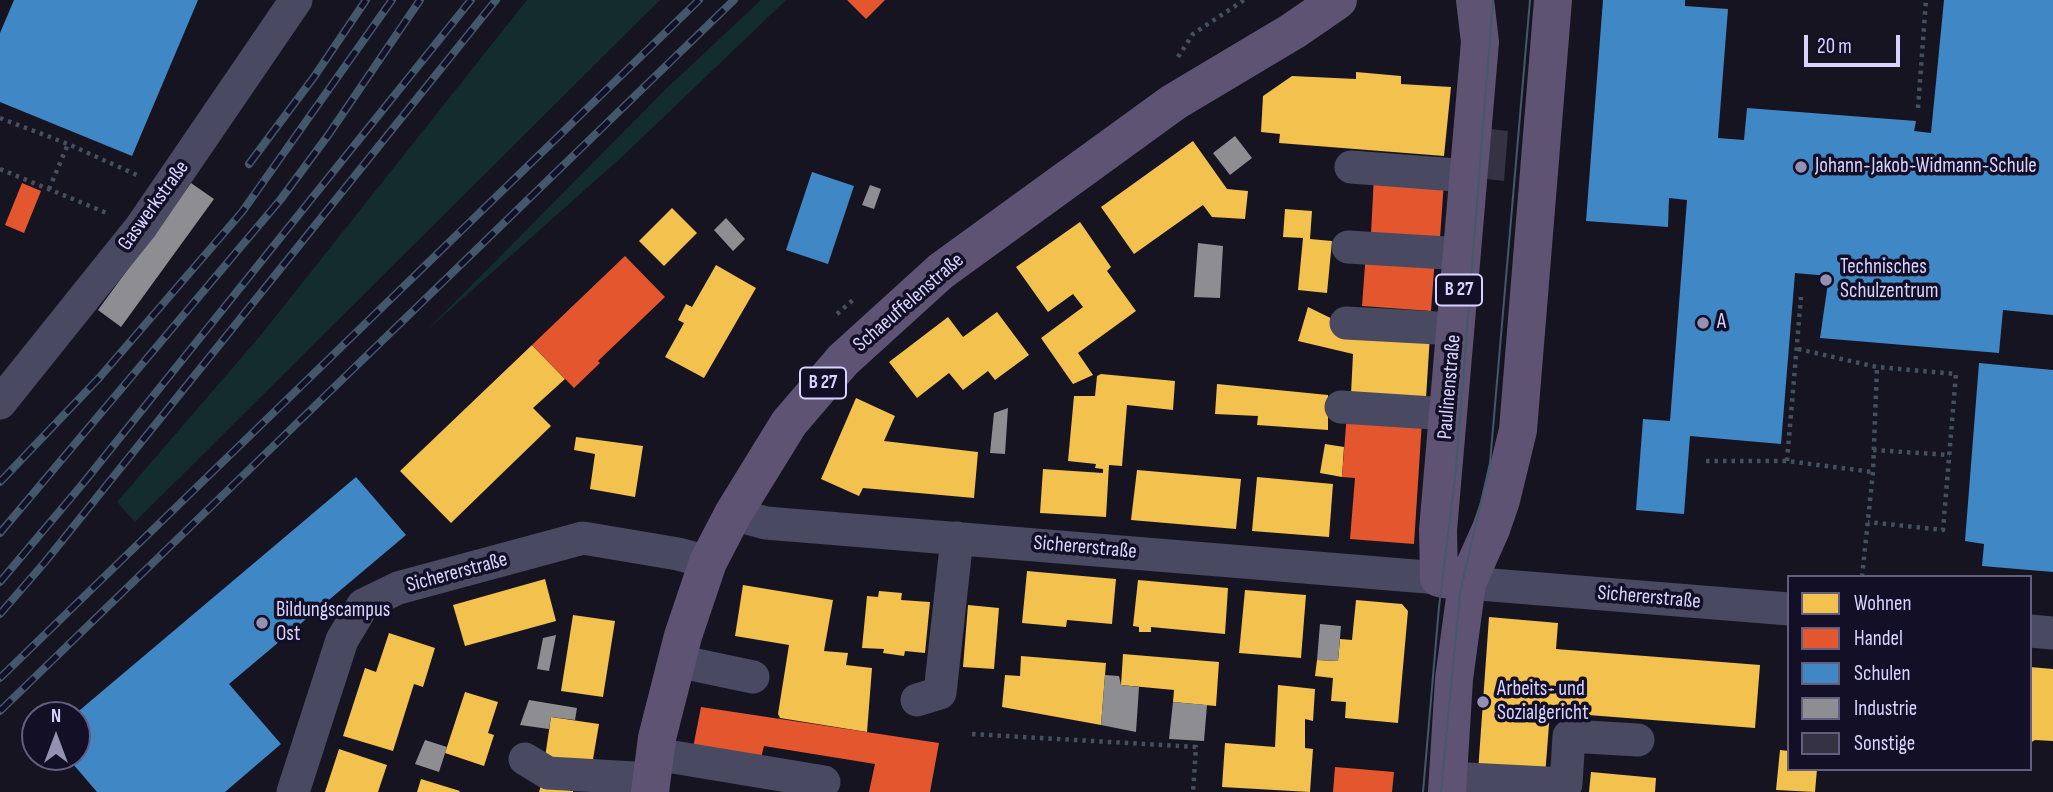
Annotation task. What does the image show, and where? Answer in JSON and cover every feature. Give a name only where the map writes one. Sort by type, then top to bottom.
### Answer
[{"type":"main road","name":"Schaeuffelenstraße","points":[[652,775],[677,661],[708,562],[733,514],[789,423],[843,360],[941,271],[1174,102],[1293,32],[1338,0]]},
{"type":"main road","name":"Paulinenstraße","points":[[1447,785],[1454,679],[1453,580],[1438,530],[1480,42],[1475,0]]},
{"type":"main road","name":"Paulinenstraße","points":[[1453,580],[1491,529],[1518,430],[1553,0]]},
{"type":"street","name":"Gaswerkstraße","points":[[0,403],[141,228],[296,0]]},
{"type":"street","points":[[1351,167],[1469,176]]},
{"type":"street","points":[[1348,247],[1462,254]]},
{"type":"street","points":[[1346,323],[1456,329]]},
{"type":"street","points":[[1341,407],[1448,414]]},
{"type":"street","name":"Sichererstraße","points":[[733,514],[766,523],[1787,609]]},
{"type":"street","name":"Sichererstraße","points":[[293,792],[342,640],[363,606],[398,588],[583,538],[708,562]]},
{"type":"street","points":[[917,700],[940,693],[957,538]]},
{"type":"street","points":[[2032,631],[2053,633]]},
{"type":"street","points":[[677,661],[753,677]]},
{"type":"street","points":[[1447,785],[1566,784],[1569,736],[1638,740]]},
{"type":"street","points":[[525,759],[548,773],[824,782]]},
{"type":"path","points":[[1172,66],[1193,34],[1244,0]]},
{"type":"path","points":[[1918,108],[1926,0]]},
{"type":"path","points":[[0,118],[169,188]]},
{"type":"path","points":[[49,189],[68,144]]},
{"type":"path","points":[[0,170],[141,228]]},
{"type":"path","points":[[1787,461],[1801,297]]},
{"type":"path","points":[[1798,349],[1877,368],[1956,374],[1943,530],[1868,522]]},
{"type":"path","points":[[1862,575],[1872,472],[1877,368]]},
{"type":"path","points":[[1872,450],[1950,455]]},
{"type":"path","points":[[1706,461],[1787,461],[1872,472]]},
{"type":"path","points":[[972,734],[1196,747],[1193,792]]},
{"type":"green space","points":[[527,0],[660,0],[135,522],[117,502],[260,336]]},
{"type":"green space","points":[[761,0],[786,0],[624,155],[425,332],[668,87]]},
{"type":"building: Wohnen","points":[[1356,72],[1401,76],[1401,84],[1451,87],[1444,156],[1279,143],[1280,134],[1261,132],[1263,96],[1292,76],[1356,79]]},
{"type":"building: Wohnen","points":[[1193,141],[1227,189],[1248,191],[1245,219],[1212,217],[1203,205],[1134,254],[1101,207]]},
{"type":"building: Wohnen","points":[[672,208],[697,233],[664,266],[639,241]]},
{"type":"building: Wohnen","points":[[1285,209],[1312,211],[1310,239],[1332,241],[1327,293],[1298,290],[1303,238],[1283,237]]},
{"type":"building: Wohnen","points":[[1080,222],[1111,267],[1107,271],[1136,311],[1078,353],[1093,375],[1073,384],[1041,338],[1083,307],[1073,294],[1048,312],[1016,267]]},
{"type":"building: Wohnen","points":[[716,265],[756,288],[704,378],[665,357],[684,323],[678,320],[686,304],[692,307]]},
{"type":"building: Wohnen","points":[[1308,307],[1355,330],[1430,335],[1426,398],[1351,394],[1353,354],[1298,341]]},
{"type":"building: Wohnen","points":[[997,312],[1029,355],[995,380],[988,371],[963,390],[949,373],[917,398],[889,362],[948,317],[963,337]]},
{"type":"building: Wohnen","points":[[532,345],[565,379],[533,408],[551,426],[451,523],[400,471]]},
{"type":"building: Wohnen","points":[[1101,374],[1175,381],[1173,410],[1127,405],[1122,466],[1109,465],[1106,517],[1040,513],[1043,469],[1103,473],[1103,469],[1095,468],[1096,464],[1068,461],[1074,396],[1095,396],[1097,376]]},
{"type":"building: Wohnen","points":[[1217,384],[1328,395],[1328,430],[1257,425],[1258,416],[1215,414]]},
{"type":"building: Wohnen","points":[[856,398],[895,416],[884,441],[978,452],[974,498],[863,488],[859,496],[821,479]]},
{"type":"building: Wohnen","points":[[576,437],[643,446],[635,497],[590,489],[595,454],[574,450]]},
{"type":"building: Wohnen","points":[[1325,444],[1344,447],[1342,477],[1320,473]]},
{"type":"building: Wohnen","points":[[1137,470],[1241,479],[1236,529],[1131,520]]},
{"type":"building: Wohnen","points":[[1257,477],[1333,484],[1329,537],[1252,531]]},
{"type":"building: Wohnen","points":[[1027,571],[1116,579],[1112,624],[1067,620],[1066,627],[1022,623]]},
{"type":"building: Wohnen","points":[[545,579],[556,621],[465,646],[453,605]]},
{"type":"building: Wohnen","points":[[1138,580],[1228,588],[1225,634],[1151,627],[1151,632],[1139,632],[1139,627],[1133,626]]},
{"type":"building: Wohnen","points":[[743,585],[833,600],[824,651],[848,653],[846,665],[872,668],[867,732],[780,718],[778,714],[789,645],[735,636]]},
{"type":"building: Wohnen","points":[[1245,590],[1306,595],[1301,658],[1239,653]]},
{"type":"building: Wohnen","points":[[879,591],[902,593],[901,600],[930,602],[925,653],[905,651],[904,656],[883,653],[884,649],[862,648],[867,596],[878,597]]},
{"type":"building: Wohnen","points":[[1356,600],[1402,604],[1408,611],[1398,723],[1345,718],[1346,702],[1331,701],[1333,678],[1315,676],[1317,660],[1338,661],[1340,639],[1352,640]]},
{"type":"building: Wohnen","points":[[968,605],[999,608],[994,669],[963,667]]},
{"type":"building: Wohnen","points":[[573,615],[615,621],[603,697],[561,691]]},
{"type":"building: Wohnen","points":[[1489,617],[1558,623],[1556,649],[1760,665],[1755,728],[1550,712],[1545,776],[1478,772]]},
{"type":"building: Wohnen","points":[[389,633],[435,648],[423,687],[414,684],[393,751],[343,736],[365,668],[376,672]]},
{"type":"building: Wohnen","points":[[1123,654],[1219,662],[1216,706],[1173,702],[1174,690],[1121,685]]},
{"type":"building: Wohnen","points":[[1021,656],[1106,663],[1101,725],[1002,707],[1005,675],[1020,676]]},
{"type":"building: Wohnen","points":[[2032,667],[2053,669],[2053,741],[2032,742]]},
{"type":"building: Wohnen","points":[[1278,685],[1315,689],[1313,721],[1305,719],[1305,748],[1313,749],[1310,792],[1222,787],[1225,743],[1275,747]]},
{"type":"building: Wohnen","points":[[465,692],[498,702],[488,733],[494,735],[484,766],[445,753]]},
{"type":"building: Wohnen","points":[[551,717],[599,724],[591,771],[544,764]]},
{"type":"building: Wohnen","points":[[339,749],[387,765],[378,792],[325,792]]},
{"type":"building: Wohnen","points":[[1780,750],[1787,751],[1787,771],[1817,771],[1815,792],[1776,790]]},
{"type":"building: Wohnen","points":[[1591,772],[1656,778],[1655,792],[1589,792]]},
{"type":"building: Wohnen","points":[[421,779],[460,791],[417,792]]},
{"type":"building: Wohnen","points":[[541,785],[573,791],[573,792],[539,792]]},
{"type":"building: Handel","points":[[847,0],[885,0],[866,19]]},
{"type":"building: Handel","points":[[1374,176],[1444,181],[1440,238],[1371,233]]},
{"type":"building: Handel","points":[[22,183],[41,191],[24,233],[5,225]]},
{"type":"building: Handel","points":[[1366,252],[1435,257],[1431,311],[1362,306]]},
{"type":"building: Handel","points":[[625,256],[665,297],[598,361],[600,363],[574,388],[532,345]]},
{"type":"building: Handel","points":[[1347,413],[1422,421],[1414,544],[1350,539],[1355,478],[1342,477]]},
{"type":"building: Handel","points":[[701,707],[939,743],[930,792],[869,792],[875,764],[764,746],[759,766],[691,758]]},
{"type":"building: Handel","points":[[1335,767],[1394,772],[1392,792],[1333,792]]},
{"type":"building: Schulen","points":[[14,0],[198,0],[132,156],[0,102],[0,33]]},
{"type":"building: Schulen","points":[[1603,0],[1685,0],[1685,6],[1728,9],[1718,138],[1744,140],[1747,108],[1916,121],[1914,131],[1931,133],[1944,0],[2053,0],[2053,315],[2003,310],[1999,353],[1820,338],[1829,276],[1795,273],[1781,444],[1690,436],[1684,514],[1636,510],[1643,419],[1670,421],[1687,200],[1669,198],[1668,227],[1586,221]]},
{"type":"building: Schulen","points":[[812,172],[854,186],[828,264],[786,250]]},
{"type":"building: Schulen","points":[[1979,363],[2053,370],[2053,572],[1982,566],[1984,544],[1965,541]]},
{"type":"building: Schulen","name":"Bildungscampus Ost","points":[[356,477],[406,535],[229,684],[281,744],[225,792],[97,792],[79,771],[91,771],[91,701]]},
{"type":"building: Industrie","points":[[1235,136],[1252,158],[1230,175],[1213,153]]},
{"type":"building: Industrie","points":[[191,183],[214,199],[121,327],[98,310]]},
{"type":"building: Industrie","points":[[870,185],[881,189],[874,209],[862,205]]},
{"type":"building: Industrie","points":[[726,218],[745,239],[733,251],[714,230]]},
{"type":"building: Industrie","points":[[1198,243],[1223,246],[1220,298],[1194,297]]},
{"type":"building: Industrie","points":[[1008,408],[1005,454],[990,453],[994,413]]},
{"type":"building: Industrie","points":[[1320,624],[1341,626],[1338,661],[1317,660]]},
{"type":"building: Industrie","points":[[556,635],[549,671],[537,669],[543,638]]},
{"type":"building: Industrie","points":[[1105,675],[1119,676],[1121,685],[1139,687],[1136,732],[1101,725]]},
{"type":"building: Industrie","points":[[529,700],[577,708],[575,720],[551,717],[549,729],[520,725]]},
{"type":"building: Industrie","points":[[1173,702],[1207,705],[1204,741],[1169,739]]},
{"type":"building: Industrie","points":[[425,740],[447,747],[439,772],[415,764]]},
{"type":"building: Sonstige","points":[[1491,129],[1508,131],[1504,181],[1487,179]]},
{"type":"tram line","points":[[1423,792],[1439,607],[1456,469],[1493,0]]},
{"type":"tram line","points":[[1441,792],[1460,593],[1490,463],[1530,0]]},
{"type":"railway","points":[[249,164],[314,77],[366,0]]},
{"type":"railway","points":[[0,482],[99,378],[242,212],[392,0]]},
{"type":"railway","points":[[0,533],[281,199],[329,134],[420,0]]},
{"type":"railway","points":[[0,582],[85,481],[471,0]]},
{"type":"railway","points":[[0,614],[45,562],[496,0]]},
{"type":"railway","points":[[0,678],[699,0]]},
{"type":"railway","points":[[0,711],[734,0]]},
{"type":"place","name":"Johann-Jakob-Widmann-Schule","points":[[1801,167]]},
{"type":"place","name":"Technisches Schulzentrum","points":[[1826,280]]},
{"type":"place","name":"A","points":[[1703,323]]},
{"type":"place","name":"Bildungscampus Ost","points":[[262,623]]},
{"type":"place","name":"Arbeits- und Sozialgericht","points":[[1483,702]]}]
